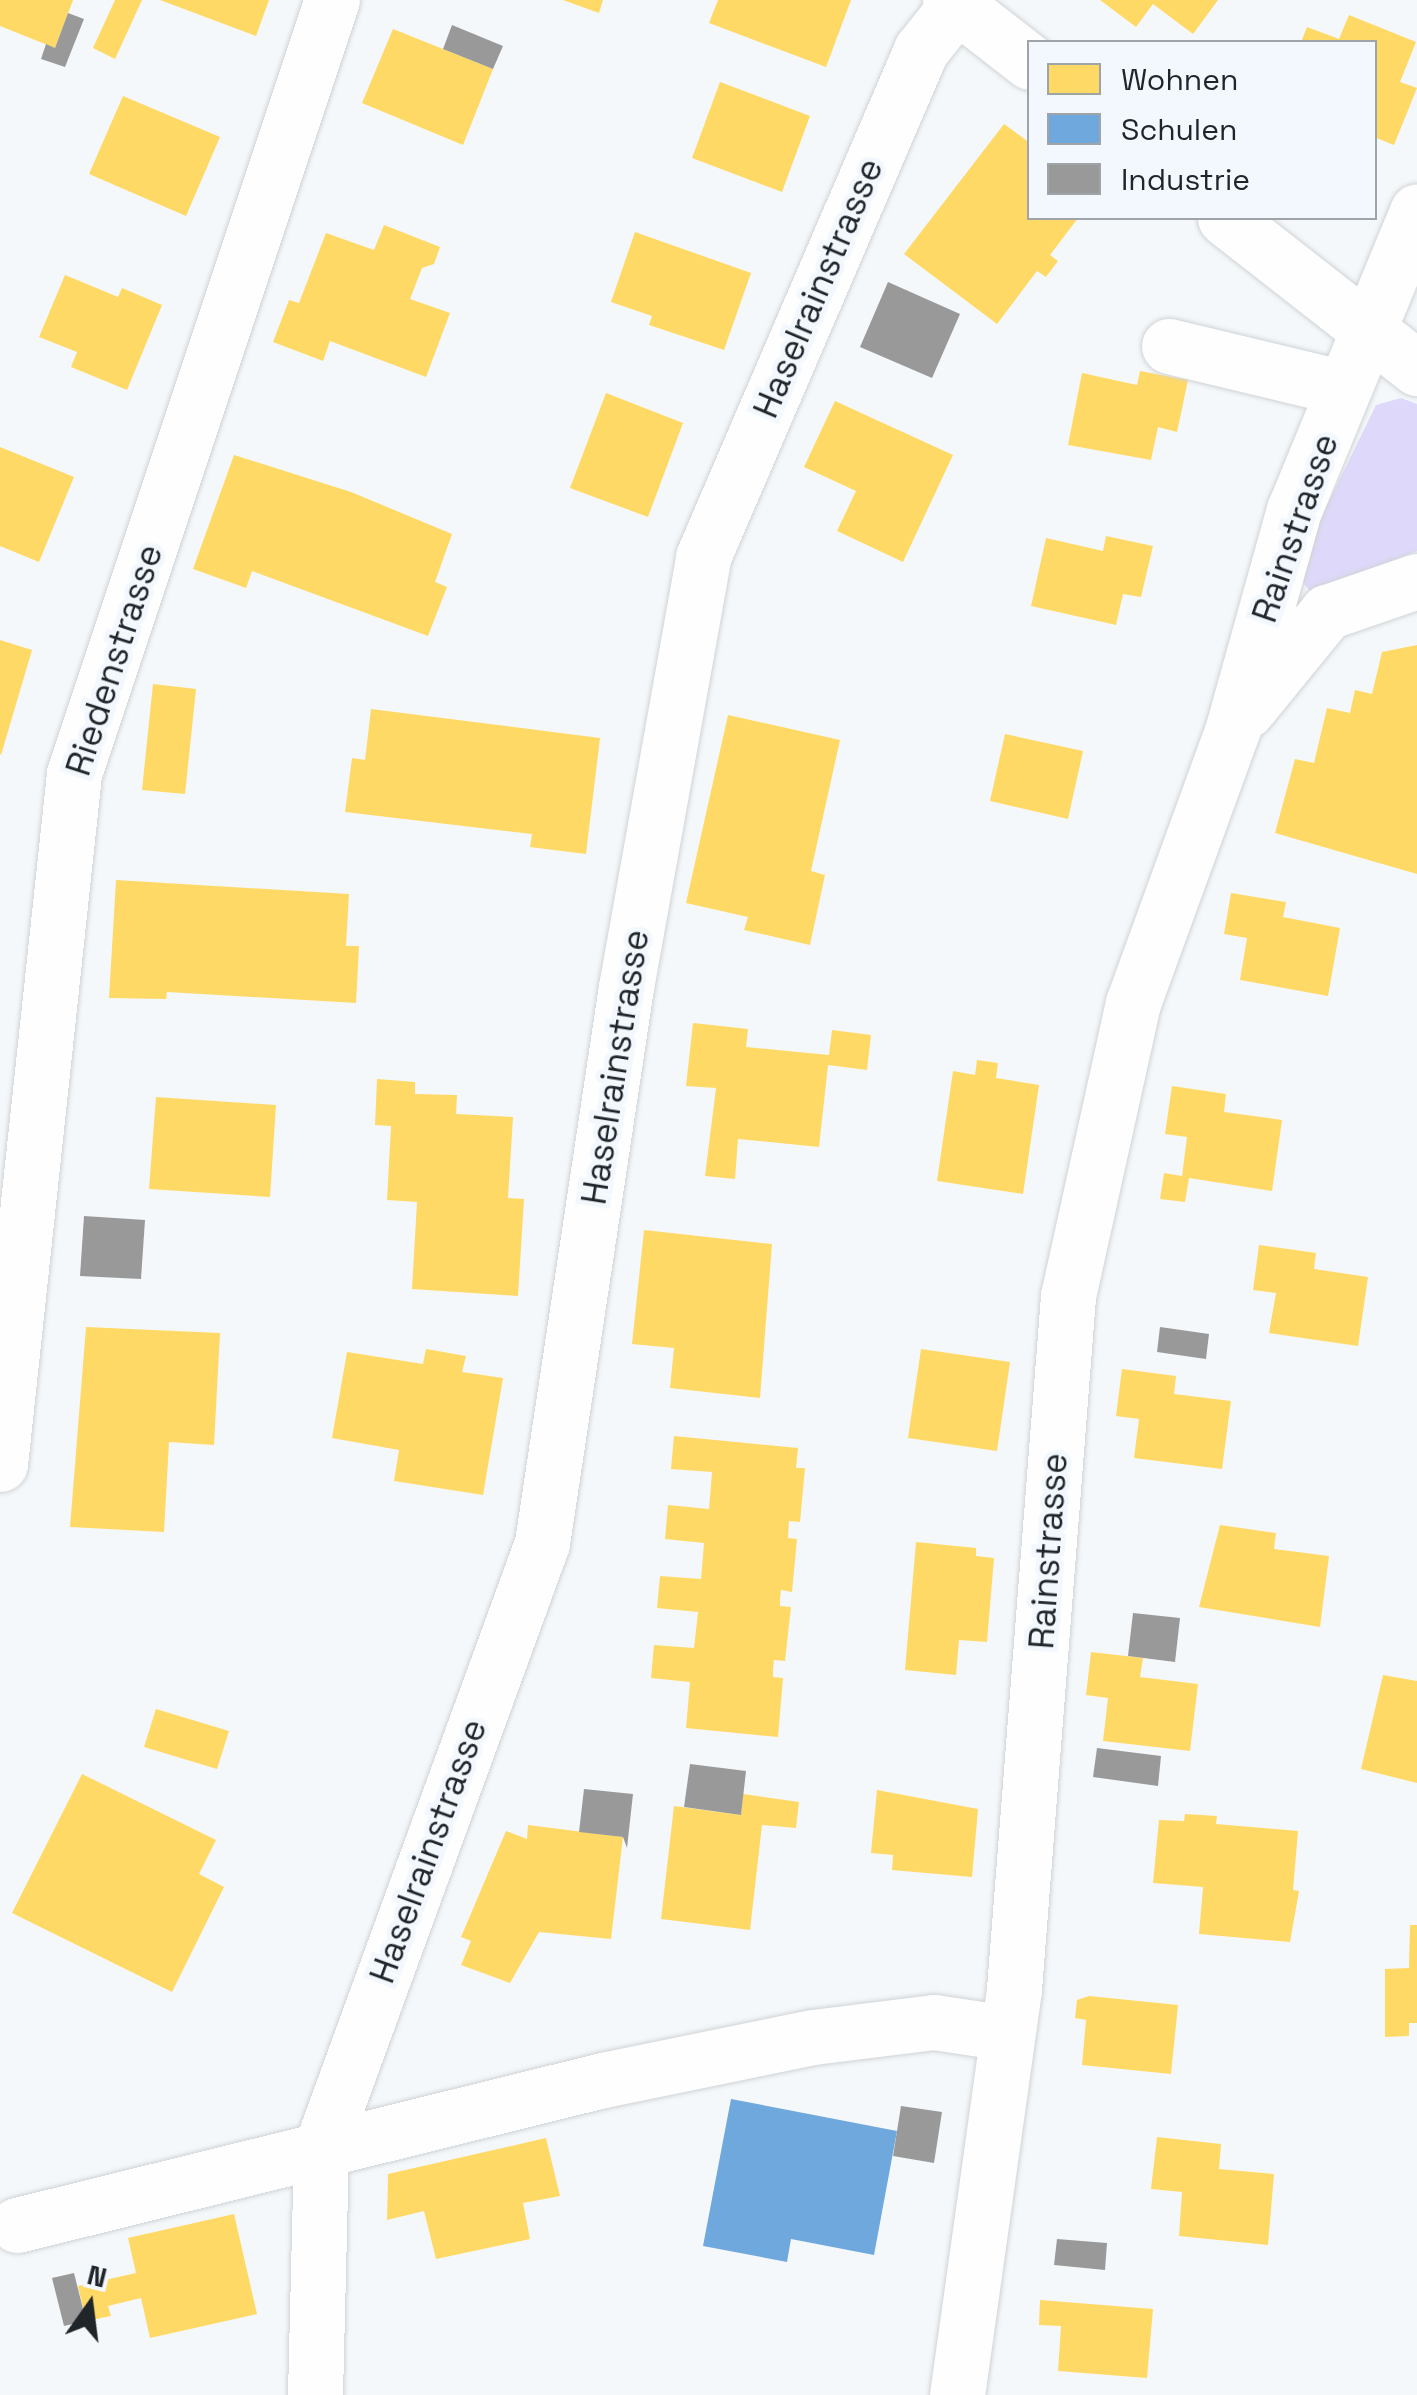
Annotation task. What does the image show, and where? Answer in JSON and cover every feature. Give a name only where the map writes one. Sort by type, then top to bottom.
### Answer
[{"type":"street","name":"Riedenstrasse","points":[[0,1464],[74,774],[332,0]]},
{"type":"street","points":[[953,3],[1027,60]]},
{"type":"street","name":"Haselrainstrasse","points":[[315,2395],[322,2148],[542,1542],[626,988],[702,557],[921,50],[953,3]]},
{"type":"street","name":"Rainstrasse","points":[[957,2395],[1008,2033],[1068,1296],[1133,1003],[1233,728],[1294,510],[1417,212]]},
{"type":"street","points":[[1228,220],[1417,368]]},
{"type":"street","points":[[1169,346],[1344,388]]},
{"type":"street","name":"Rainstrasse","points":[[1233,728],[1327,612],[1417,582]]},
{"type":"street","points":[[17,2224],[322,2148],[813,2037],[934,2022],[1008,2033]]},
{"type":"shaded area","points":[[1401,398],[1417,404],[1417,551],[1311,592],[1297,576],[1311,538],[1376,405]]},
{"type":"building: Wohnen","points":[[0,0],[73,0],[55,48],[0,26]]},
{"type":"building: Wohnen","points":[[115,0],[142,0],[115,59],[93,48]]},
{"type":"building: Wohnen","points":[[160,0],[269,0],[256,36]]},
{"type":"building: Wohnen","points":[[563,0],[603,0],[599,13]]},
{"type":"building: Wohnen","points":[[718,0],[851,0],[826,67],[709,23]]},
{"type":"building: Wohnen","points":[[1100,0],[1218,0],[1193,34],[1153,4],[1136,27]]},
{"type":"building: Wohnen","points":[[1349,15],[1416,42],[1400,82],[1417,88],[1394,145],[1377,138],[1377,40],[1302,40],[1307,27],[1339,39]]},
{"type":"building: Wohnen","points":[[393,29],[493,69],[463,145],[362,103]]},
{"type":"building: Wohnen","points":[[720,82],[810,116],[782,192],[692,158]]},
{"type":"building: Wohnen","points":[[123,96],[220,137],[186,216],[89,174]]},
{"type":"building: Wohnen","points":[[1004,124],[1027,141],[1027,220],[1076,220],[1050,255],[1058,261],[1046,277],[1037,271],[997,324],[904,254]]},
{"type":"building: Wohnen","points":[[384,225],[440,247],[434,264],[422,268],[410,299],[450,313],[426,377],[330,341],[323,361],[273,342],[289,300],[299,303],[326,233],[374,250]]},
{"type":"building: Wohnen","points":[[635,232],[751,273],[724,350],[649,325],[652,316],[611,302]]},
{"type":"building: Wohnen","points":[[65,275],[118,297],[122,288],[162,305],[127,390],[71,367],[77,352],[39,337]]},
{"type":"building: Wohnen","points":[[1140,371],[1188,380],[1177,432],[1158,427],[1151,460],[1068,445],[1082,373],[1137,385]]},
{"type":"building: Wohnen","points":[[606,393],[683,423],[648,517],[570,488]]},
{"type":"building: Wohnen","points":[[835,401],[953,455],[903,562],[837,531],[856,491],[804,467]]},
{"type":"building: Wohnen","points":[[0,447],[74,477],[39,562],[0,546]]},
{"type":"building: Wohnen","points":[[234,455],[351,492],[452,534],[435,582],[447,587],[428,636],[252,571],[246,588],[193,569]]},
{"type":"building: Wohnen","points":[[1106,536],[1153,546],[1141,597],[1123,594],[1116,625],[1031,606],[1046,538],[1103,551]]},
{"type":"building: Wohnen","points":[[0,640],[32,650],[1,755],[0,754]]},
{"type":"building: Wohnen","points":[[1417,645],[1417,874],[1275,833],[1295,759],[1314,763],[1327,708],[1350,713],[1355,690],[1372,694],[1382,652]]},
{"type":"building: Wohnen","points":[[153,684],[196,689],[185,794],[142,790]]},
{"type":"building: Wohnen","points":[[371,709],[600,738],[586,854],[530,847],[532,834],[345,812],[352,758],[365,760]]},
{"type":"building: Wohnen","points":[[728,715],[840,740],[811,871],[825,875],[810,945],[744,930],[748,917],[686,903]]},
{"type":"building: Wohnen","points":[[1005,734],[1083,751],[1068,819],[990,801]]},
{"type":"building: Wohnen","points":[[116,880],[349,894],[346,946],[359,946],[356,1003],[167,992],[166,999],[109,998]]},
{"type":"building: Wohnen","points":[[1231,893],[1286,902],[1283,917],[1340,928],[1328,996],[1240,980],[1247,938],[1224,934]]},
{"type":"building: Wohnen","points":[[693,1023],[748,1029],[746,1047],[829,1055],[832,1030],[871,1035],[867,1070],[828,1065],[819,1147],[738,1139],[735,1179],[705,1176],[716,1088],[686,1086]]},
{"type":"building: Wohnen","points":[[977,1060],[998,1063],[996,1078],[1039,1085],[1023,1194],[937,1181],[953,1071],[975,1075]]},
{"type":"building: Wohnen","points":[[377,1079],[415,1082],[415,1094],[457,1095],[456,1114],[513,1117],[508,1198],[524,1199],[518,1296],[412,1289],[417,1202],[387,1200],[391,1126],[375,1125]]},
{"type":"building: Wohnen","points":[[1172,1086],[1226,1094],[1224,1112],[1282,1120],[1272,1191],[1189,1178],[1185,1202],[1160,1199],[1164,1173],[1182,1176],[1187,1137],[1165,1134]]},
{"type":"building: Wohnen","points":[[156,1097],[276,1105],[270,1197],[149,1189]]},
{"type":"building: Wohnen","points":[[644,1230],[772,1244],[760,1398],[670,1388],[674,1348],[632,1344]]},
{"type":"building: Wohnen","points":[[1259,1245],[1316,1253],[1314,1269],[1368,1277],[1358,1346],[1269,1333],[1276,1293],[1253,1290]]},
{"type":"building: Wohnen","points":[[86,1327],[220,1333],[214,1445],[169,1442],[164,1532],[70,1527]]},
{"type":"building: Wohnen","points":[[426,1349],[466,1356],[462,1372],[503,1378],[483,1495],[394,1481],[399,1450],[332,1438],[347,1352],[423,1364]]},
{"type":"building: Wohnen","points":[[921,1349],[1010,1362],[997,1451],[908,1438]]},
{"type":"building: Wohnen","points":[[1122,1369],[1176,1376],[1174,1394],[1231,1401],[1222,1469],[1134,1458],[1139,1419],[1116,1416]]},
{"type":"building: Wohnen","points":[[674,1436],[798,1448],[796,1468],[805,1468],[800,1522],[789,1521],[788,1538],[797,1539],[792,1592],[781,1590],[780,1599],[780,1606],[791,1607],[785,1661],[774,1660],[773,1669],[773,1677],[783,1678],[778,1737],[686,1728],[690,1682],[651,1678],[654,1645],[694,1648],[698,1612],[657,1608],[660,1576],[701,1579],[704,1543],[665,1539],[668,1505],[709,1509],[712,1472],[671,1469]]},
{"type":"building: Wohnen","points":[[1220,1525],[1276,1533],[1274,1549],[1329,1556],[1320,1627],[1199,1607]]},
{"type":"building: Wohnen","points":[[916,1542],[976,1548],[976,1556],[994,1558],[987,1642],[959,1640],[956,1675],[905,1670]]},
{"type":"building: Wohnen","points":[[1091,1652],[1143,1658],[1140,1677],[1198,1684],[1190,1751],[1103,1741],[1108,1698],[1086,1695]]},
{"type":"building: Wohnen","points":[[1383,1675],[1417,1681],[1417,1783],[1361,1769]]},
{"type":"building: Wohnen","points":[[156,1709],[229,1731],[217,1769],[144,1747]]},
{"type":"building: Wohnen","points":[[82,1774],[216,1840],[199,1874],[224,1887],[172,1992],[12,1913]]},
{"type":"building: Wohnen","points":[[877,1790],[978,1809],[972,1877],[892,1870],[893,1855],[871,1853]]},
{"type":"building: Wohnen","points":[[743,1794],[799,1802],[796,1828],[762,1825],[750,1930],[661,1919],[674,1806],[741,1815]]},
{"type":"building: Wohnen","points":[[1185,1814],[1217,1816],[1216,1824],[1298,1831],[1293,1890],[1299,1891],[1290,1942],[1199,1934],[1203,1887],[1153,1883],[1159,1820],[1184,1821]]},
{"type":"building: Wohnen","points":[[528,1825],[623,1837],[611,1939],[539,1932],[510,1983],[461,1965],[471,1941],[461,1937],[506,1831],[527,1839]]},
{"type":"building: Wohnen","points":[[1410,1925],[1417,1925],[1417,2023],[1409,2023],[1409,2036],[1385,2037],[1385,1969],[1409,1968]]},
{"type":"building: Wohnen","points":[[1089,1996],[1178,2005],[1171,2074],[1082,2065],[1086,2020],[1075,2018],[1077,2000]]},
{"type":"building: Wohnen","points":[[1157,2137],[1221,2144],[1219,2169],[1274,2174],[1268,2245],[1179,2236],[1182,2192],[1151,2189]]},
{"type":"building: Wohnen","points":[[546,2138],[560,2196],[523,2203],[530,2239],[436,2259],[424,2211],[387,2220],[388,2174]]},
{"type":"building: Wohnen","points":[[234,2214],[257,2314],[150,2338],[141,2298],[108,2306],[111,2316],[86,2321],[78,2286],[136,2273],[128,2238]]},
{"type":"building: Wohnen","points":[[1040,2300],[1153,2309],[1147,2378],[1058,2371],[1061,2326],[1039,2325]]},
{"type":"building: Schulen","points":[[731,2099],[897,2131],[874,2255],[791,2239],[787,2262],[703,2246]]},
{"type":"building: Industrie","points":[[68,13],[84,19],[65,67],[41,59],[46,44],[55,48]]},
{"type":"building: Industrie","points":[[452,25],[503,46],[493,69],[443,49]]},
{"type":"building: Industrie","points":[[888,282],[960,314],[932,378],[860,347]]},
{"type":"building: Industrie","points":[[84,1216],[145,1220],[141,1279],[80,1276]]},
{"type":"building: Industrie","points":[[1160,1327],[1209,1334],[1206,1359],[1157,1352]]},
{"type":"building: Industrie","points":[[1133,1613],[1180,1618],[1175,1662],[1128,1656]]},
{"type":"building: Industrie","points":[[1097,1748],[1161,1756],[1158,1786],[1093,1777]]},
{"type":"building: Industrie","points":[[690,1764],[746,1771],[741,1815],[684,1807]]},
{"type":"building: Industrie","points":[[584,1789],[633,1794],[627,1848],[623,1837],[579,1832]]},
{"type":"building: Industrie","points":[[901,2106],[942,2112],[934,2163],[893,2156]]},
{"type":"building: Industrie","points":[[1057,2239],[1107,2243],[1105,2270],[1054,2265]]},
{"type":"building: Industrie","points":[[74,2273],[86,2321],[64,2326],[52,2278]]}]
